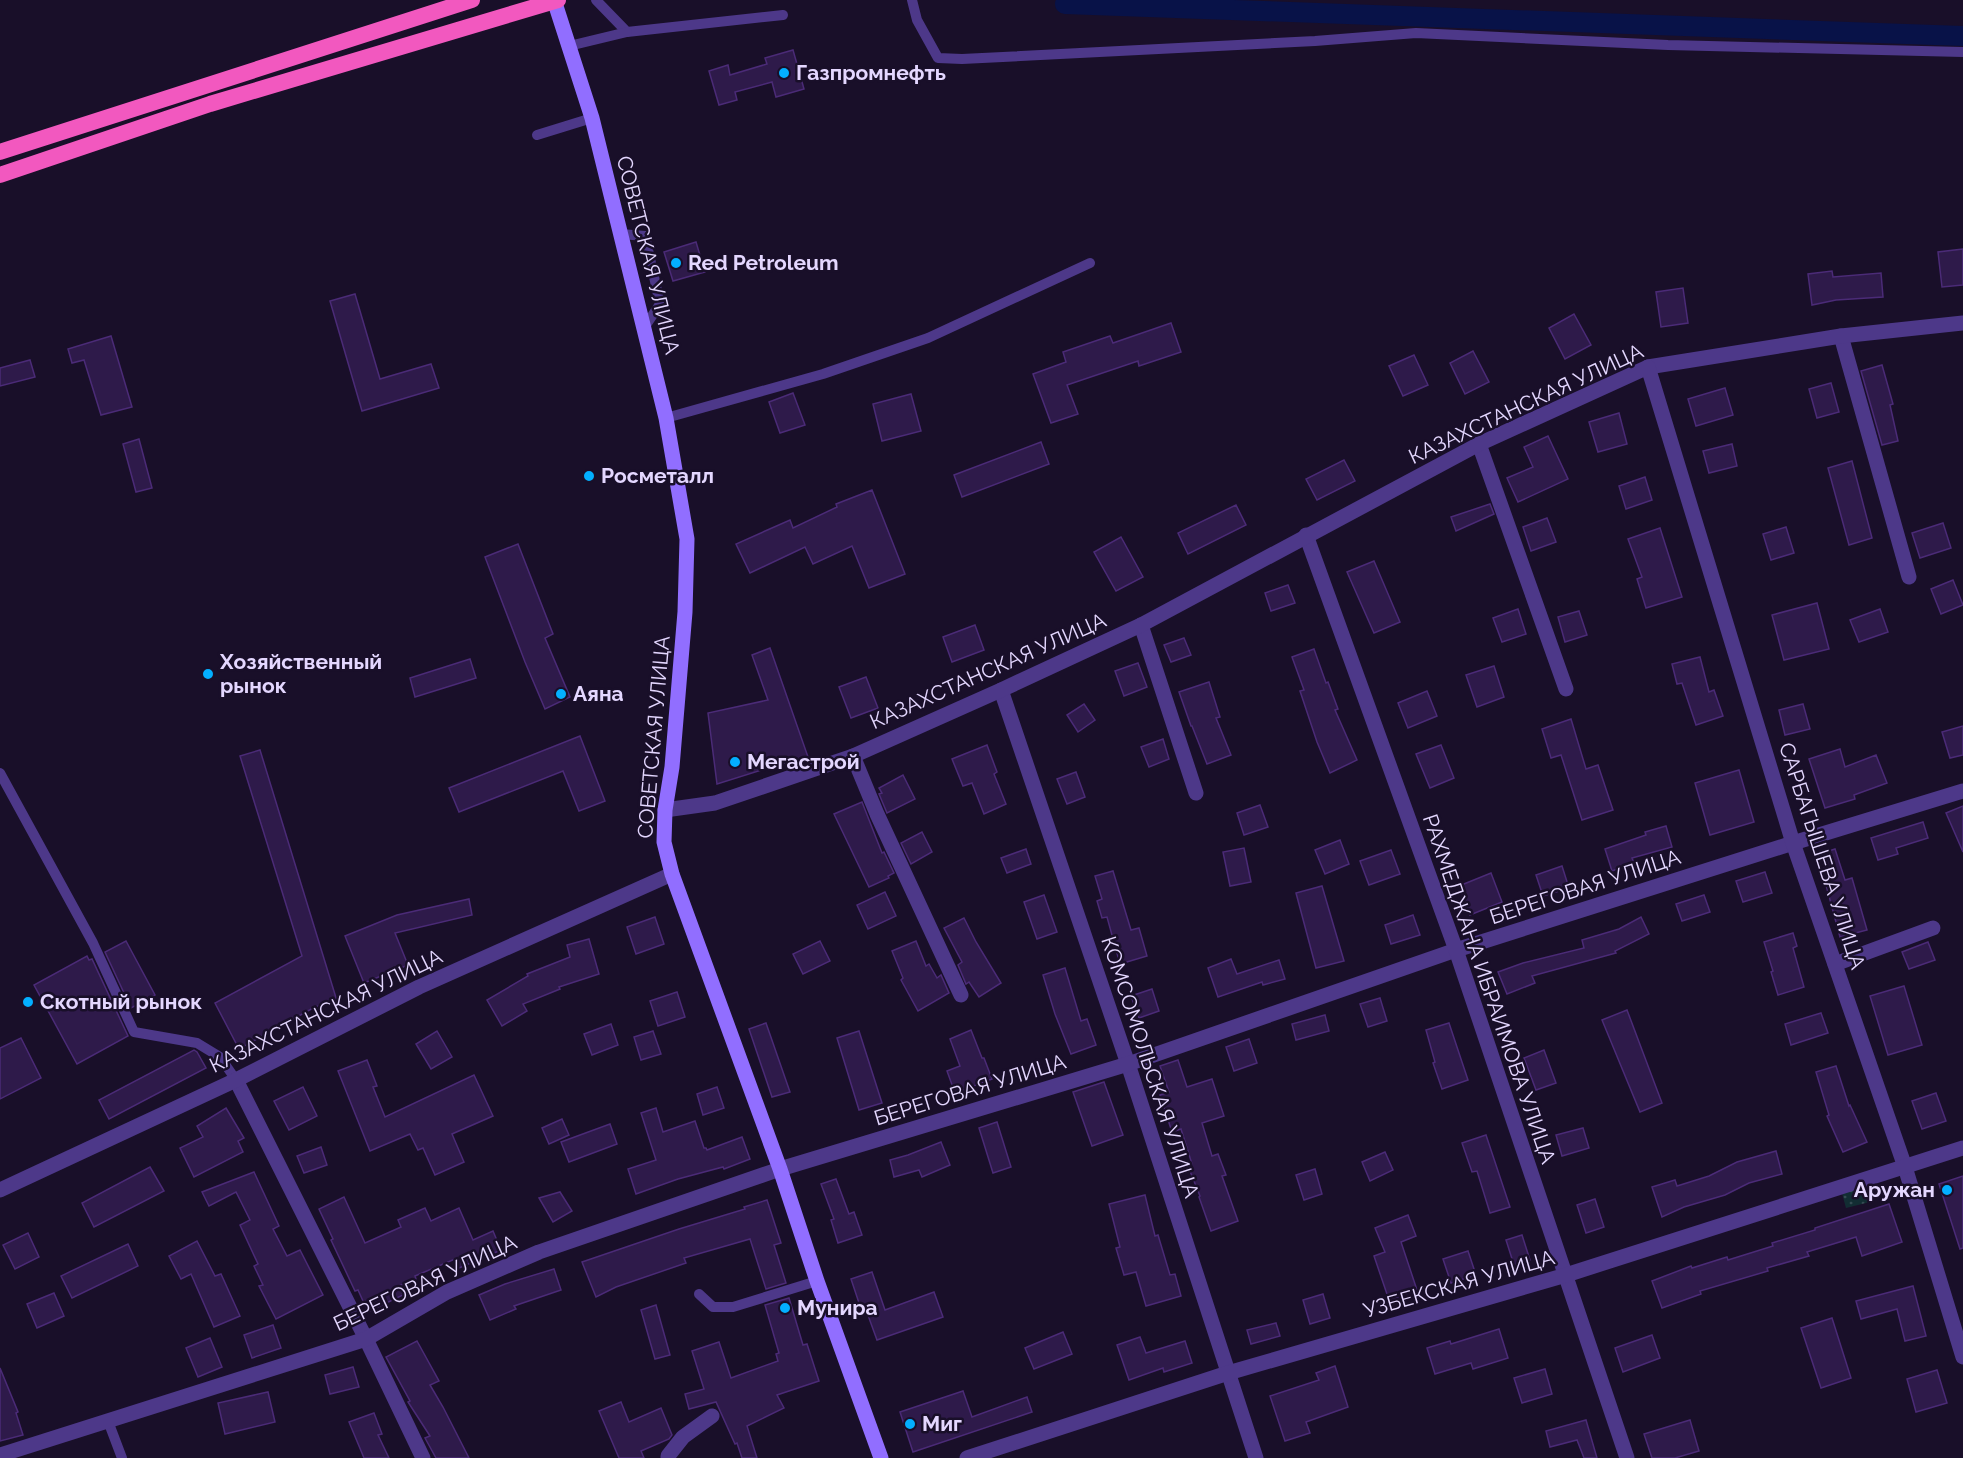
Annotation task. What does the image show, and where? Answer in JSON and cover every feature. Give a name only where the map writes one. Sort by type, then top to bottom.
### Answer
[{"type":"highway","points":[[0,152],[472,0]]},
{"type":"highway","points":[[0,175],[210,104],[555,0]]},
{"type":"main road","name":"СОВЕТСКАЯ УЛИЦА","points":[[555,0],[592,118],[621,234],[666,418],[687,539],[686,612],[672,767],[665,810],[664,842],[672,874],[780,1169],[817,1281],[881,1458]]},
{"type":"street","name":"КАЗАХСТАНСКАЯ УЛИЦА","points":[[665,810],[715,803],[853,756],[1001,690],[1141,626],[1306,535],[1479,444],[1648,367],[1841,336],[1963,323]]},
{"type":"street","points":[[1841,336],[1909,577]]},
{"type":"street","name":"САРБАГЫШЕВА УЛИЦА","points":[[1648,367],[1793,843],[1905,1167],[1963,1357]]},
{"type":"street","points":[[1479,444],[1566,689]]},
{"type":"street","name":"РАХМЕДЖАНА ИБРАИМОВА УЛИЦА","points":[[1306,535],[1456,950],[1627,1458]]},
{"type":"street","name":"КАЗАХСТАНСКАЯ УЛИЦА","points":[[1141,626],[1196,793]]},
{"type":"street","name":"КОМСОМОЛЬСКАЯ УЛИЦА","points":[[1001,690],[1128,1064],[1256,1458]]},
{"type":"street","name":"КАЗАХСТАНСКАЯ УЛИЦА","points":[[853,756],[877,814],[961,995]]},
{"type":"street","name":"БЕРЕГОВАЯ УЛИЦА","points":[[0,1455],[366,1339],[447,1292],[539,1252],[780,1169],[1128,1064],[1456,950],[1963,790]]},
{"type":"street","name":"КАЗАХСТАНСКАЯ УЛИЦА","points":[[0,1190],[236,1080],[419,987],[672,874]]},
{"type":"street","points":[[1835,964],[1933,928]]},
{"type":"street","points":[[236,1080],[423,1458]]},
{"type":"street","name":"УЗБЕКСКАЯ УЛИЦА","points":[[967,1458],[1228,1373],[1566,1275],[1963,1148]]},
{"type":"street","points":[[668,1458],[683,1437],[712,1416]]},
{"type":"lane","points":[[596,0],[627,32]]},
{"type":"lane","points":[[912,0],[917,20],[938,58],[962,59],[1316,41],[1416,33],[1668,45],[1963,52]]},
{"type":"lane","points":[[569,45],[627,32],[783,15]]},
{"type":"lane","points":[[537,135],[592,118]]},
{"type":"lane","points":[[621,234],[645,237],[660,304],[644,328]]},
{"type":"lane","points":[[666,418],[823,374],[928,338],[1090,262]]},
{"type":"lane","points":[[0,773],[93,943],[134,1032],[197,1043],[220,1057],[236,1080]]},
{"type":"lane","points":[[699,1294],[713,1307],[733,1307],[817,1281]]},
{"type":"lane","points":[[108,1421],[122,1458]]},
{"type":"green space","points":[[1870,1186],[1874,1201],[1846,1208],[1842,1193]]},
{"type":"building","points":[[793,50],[804,89],[776,97],[772,82],[735,92],[737,100],[719,105],[709,71],[728,65],[730,75],[767,64],[765,58]]},
{"type":"building","points":[[696,242],[705,272],[673,281],[664,252]]},
{"type":"building","points":[[1963,249],[1963,285],[1942,287],[1938,252]]},
{"type":"building","points":[[1832,271],[1833,277],[1881,273],[1883,297],[1836,300],[1812,305],[1808,274]]},
{"type":"building","points":[[1683,288],[1688,323],[1661,327],[1656,292]]},
{"type":"building","points":[[355,294],[380,379],[431,364],[439,388],[362,411],[330,301]]},
{"type":"building","points":[[1574,314],[1591,345],[1565,359],[1549,328]]},
{"type":"building","points":[[1171,323],[1181,352],[1139,366],[1138,361],[1067,385],[1078,414],[1051,423],[1033,374],[1066,362],[1063,352],[1110,336],[1113,343]]},
{"type":"building","points":[[111,336],[132,407],[101,415],[84,360],[72,363],[68,349]]},
{"type":"building","points":[[1473,351],[1489,382],[1465,394],[1450,363]]},
{"type":"building","points":[[1414,355],[1428,385],[1403,396],[1389,366]]},
{"type":"building","points":[[30,360],[35,377],[0,386],[0,368]]},
{"type":"building","points":[[1882,365],[1893,404],[1890,405],[1898,441],[1882,445],[1861,371]]},
{"type":"building","points":[[1831,383],[1839,412],[1817,418],[1809,389]]},
{"type":"building","points":[[1725,388],[1733,415],[1696,426],[1688,399]]},
{"type":"building","points":[[793,393],[805,425],[780,433],[769,402]]},
{"type":"building","points":[[911,394],[921,431],[882,441],[873,404]]},
{"type":"building","points":[[1619,413],[1627,444],[1598,452],[1589,422]]},
{"type":"building","points":[[1548,436],[1568,479],[1518,502],[1507,478],[1533,467],[1524,447]]},
{"type":"building","points":[[139,439],[152,488],[136,492],[123,444]]},
{"type":"building","points":[[1041,442],[1049,464],[962,497],[954,475]]},
{"type":"building","points":[[1732,444],[1737,466],[1709,473],[1703,451]]},
{"type":"building","points":[[1344,460],[1355,481],[1317,500],[1306,479]]},
{"type":"building","points":[[1852,461],[1872,538],[1849,545],[1828,468]]},
{"type":"building","points":[[1645,477],[1652,500],[1626,509],[1619,486]]},
{"type":"building","points":[[872,490],[905,574],[869,588],[852,546],[813,564],[805,547],[750,573],[736,544],[790,520],[793,528],[837,507],[836,504]]},
{"type":"building","points":[[1490,504],[1494,514],[1456,531],[1451,517]]},
{"type":"building","points":[[1236,505],[1246,525],[1188,554],[1178,533]]},
{"type":"building","points":[[1547,518],[1556,542],[1531,551],[1523,527]]},
{"type":"building","points":[[1943,523],[1951,548],[1920,558],[1912,533]]},
{"type":"building","points":[[1786,527],[1794,553],[1771,560],[1763,534]]},
{"type":"building","points":[[1660,528],[1682,597],[1646,608],[1637,579],[1642,577],[1628,539]]},
{"type":"building","points":[[1121,537],[1143,577],[1116,591],[1094,552]]},
{"type":"building","points":[[518,544],[553,634],[545,638],[570,697],[545,709],[485,557]]},
{"type":"building","points":[[1374,561],[1400,622],[1374,633],[1347,572]]},
{"type":"building","points":[[1953,580],[1963,605],[1941,614],[1931,589]]},
{"type":"building","points":[[1288,585],[1295,603],[1271,611],[1265,593]]},
{"type":"building","points":[[1817,603],[1829,649],[1784,660],[1772,615]]},
{"type":"building","points":[[1518,609],[1526,634],[1502,642],[1493,618]]},
{"type":"building","points":[[1880,609],[1888,632],[1859,642],[1850,620]]},
{"type":"building","points":[[1579,611],[1587,635],[1565,642],[1558,617]]},
{"type":"building","points":[[975,625],[984,650],[952,662],[943,637]]},
{"type":"building","points":[[1184,638],[1191,655],[1171,662],[1164,645]]},
{"type":"building","points":[[770,648],[808,757],[791,764],[790,761],[717,784],[708,713],[768,700],[752,655]]},
{"type":"building","points":[[1314,649],[1338,709],[1335,710],[1357,760],[1330,773],[1300,691],[1304,690],[1292,657]]},
{"type":"building","points":[[1700,657],[1709,692],[1714,690],[1723,716],[1696,725],[1682,683],[1677,684],[1672,664]]},
{"type":"building","points":[[470,659],[476,678],[415,697],[410,678]]},
{"type":"building","points":[[1138,663],[1147,687],[1124,696],[1115,671]]},
{"type":"building","points":[[1494,666],[1504,697],[1477,707],[1466,675]]},
{"type":"building","points":[[866,677],[878,708],[851,718],[839,687]]},
{"type":"building","points":[[1209,682],[1220,717],[1216,718],[1231,755],[1207,764],[1179,692]]},
{"type":"building","points":[[1427,691],[1437,716],[1408,728],[1398,703]]},
{"type":"building","points":[[1084,704],[1095,720],[1078,732],[1067,715]]},
{"type":"building","points":[[1803,704],[1810,729],[1785,735],[1779,710]]},
{"type":"building","points":[[1571,719],[1586,769],[1598,765],[1613,810],[1582,820],[1561,755],[1551,758],[1542,729]]},
{"type":"building","points":[[1963,726],[1963,755],[1950,758],[1942,732]]},
{"type":"building","points":[[580,736],[605,801],[579,811],[563,771],[459,812],[449,788]]},
{"type":"building","points":[[1163,739],[1169,759],[1149,767],[1141,747]]},
{"type":"building","points":[[987,745],[997,772],[994,774],[1006,804],[984,814],[972,783],[963,786],[952,759]]},
{"type":"building","points":[[1441,745],[1454,778],[1430,788],[1416,754]]},
{"type":"building","points":[[1840,749],[1845,767],[1876,755],[1887,783],[1854,795],[1855,799],[1825,808],[1809,759]]},
{"type":"building","points":[[260,750],[337,1001],[315,1007],[239,1049],[215,1003],[302,956],[240,756]]},
{"type":"building","points":[[1739,770],[1754,822],[1710,835],[1695,783]]},
{"type":"building","points":[[1076,772],[1085,797],[1067,804],[1057,779]]},
{"type":"building","points":[[903,775],[915,799],[887,813],[879,794],[882,793],[879,788]]},
{"type":"building","points":[[862,802],[882,853],[884,852],[894,873],[888,876],[889,878],[869,887],[834,814]]},
{"type":"building","points":[[1260,805],[1268,827],[1244,835],[1237,813]]},
{"type":"building","points":[[1963,806],[1963,852],[1946,813]]},
{"type":"building","points":[[1923,822],[1928,838],[1896,848],[1898,854],[1878,860],[1871,838]]},
{"type":"building","points":[[1666,826],[1672,847],[1632,858],[1634,863],[1612,871],[1605,849]]},
{"type":"building","points":[[922,832],[932,852],[911,864],[901,843]]},
{"type":"building","points":[[1340,840],[1349,864],[1325,874],[1315,850]]},
{"type":"building","points":[[1244,848],[1251,882],[1230,886],[1223,852]]},
{"type":"building","points":[[1026,849],[1031,864],[1007,873],[1001,858]]},
{"type":"building","points":[[1835,849],[1845,880],[1852,878],[1867,930],[1840,937],[1826,885],[1830,884],[1820,854]]},
{"type":"building","points":[[1391,850],[1400,874],[1369,885],[1360,861]]},
{"type":"building","points":[[1562,866],[1569,888],[1543,896],[1536,875]]},
{"type":"building","points":[[1113,871],[1131,930],[1139,928],[1147,956],[1120,964],[1107,917],[1102,918],[1097,901],[1102,899],[1095,876]]},
{"type":"building","points":[[1765,872],[1772,893],[1743,902],[1736,881]]},
{"type":"building","points":[[1491,873],[1502,902],[1470,915],[1459,886]]},
{"type":"building","points":[[1322,886],[1344,961],[1316,968],[1296,893]]},
{"type":"building","points":[[885,892],[896,916],[868,929],[857,905]]},
{"type":"building","points":[[1044,895],[1057,932],[1037,939],[1024,902]]},
{"type":"building","points":[[1704,895],[1710,912],[1682,921],[1676,904]]},
{"type":"building","points":[[469,899],[472,915],[395,933],[408,965],[364,983],[345,936],[397,915]]},
{"type":"building","points":[[1413,915],[1420,935],[1391,944],[1385,925]]},
{"type":"building","points":[[655,917],[664,944],[636,954],[627,927]]},
{"type":"building","points":[[1641,917],[1649,934],[1615,951],[1616,953],[1532,976],[1535,983],[1507,994],[1498,972],[1523,963],[1584,948],[1582,940],[1619,929]]},
{"type":"building","points":[[964,918],[1001,983],[979,997],[969,982],[966,984],[958,965],[962,962],[944,928]]},
{"type":"building","points":[[1793,933],[1797,946],[1793,948],[1804,987],[1778,995],[1764,942]]},
{"type":"building","points":[[589,939],[599,974],[559,987],[560,989],[523,1004],[527,1011],[502,1026],[487,1000],[528,976],[527,974],[570,957],[567,945]]},
{"type":"building","points":[[126,941],[155,995],[131,1008],[105,952]]},
{"type":"building","points":[[820,941],[830,961],[803,974],[793,954]]},
{"type":"building","points":[[916,941],[926,966],[929,964],[937,978],[941,975],[949,993],[918,1011],[901,980],[903,978],[892,951]]},
{"type":"building","points":[[1928,942],[1935,960],[1909,969],[1902,952]]},
{"type":"building","points":[[87,956],[89,960],[92,959],[128,1036],[77,1064],[34,985]]},
{"type":"building","points":[[1231,959],[1237,974],[1279,960],[1285,979],[1263,985],[1262,982],[1218,997],[1208,968]]},
{"type":"building","points":[[1065,968],[1081,1021],[1087,1019],[1096,1045],[1071,1054],[1043,975]]},
{"type":"building","points":[[1904,986],[1922,1045],[1888,1055],[1870,996]]},
{"type":"building","points":[[1152,989],[1159,1011],[1139,1018],[1131,996]]},
{"type":"building","points":[[677,992],[685,1017],[658,1026],[650,1001]]},
{"type":"building","points":[[1380,998],[1387,1021],[1368,1027],[1360,1004]]},
{"type":"building","points":[[1627,1010],[1662,1103],[1640,1112],[1602,1020]]},
{"type":"building","points":[[1821,1013],[1828,1033],[1791,1045],[1785,1024]]},
{"type":"building","points":[[1325,1015],[1329,1031],[1296,1040],[1292,1024]]},
{"type":"building","points":[[766,1023],[790,1092],[772,1097],[749,1029]]},
{"type":"building","points":[[1449,1023],[1468,1080],[1442,1089],[1433,1063],[1435,1062],[1426,1030]]},
{"type":"building","points":[[611,1024],[618,1045],[592,1055],[584,1034]]},
{"type":"building","points":[[971,1030],[992,1079],[955,1093],[947,1071],[960,1066],[950,1039]]},
{"type":"building","points":[[437,1031],[452,1057],[431,1069],[416,1044]]},
{"type":"building","points":[[653,1031],[661,1054],[641,1060],[634,1037]]},
{"type":"building","points":[[859,1031],[882,1103],[859,1110],[837,1038]]},
{"type":"building","points":[[21,1038],[41,1078],[0,1099],[0,1048]]},
{"type":"building","points":[[1249,1039],[1257,1063],[1234,1071],[1226,1047]]},
{"type":"building","points":[[194,1050],[206,1068],[109,1119],[99,1100]]},
{"type":"building","points":[[1544,1050],[1556,1083],[1536,1090],[1524,1058]]},
{"type":"building","points":[[367,1060],[377,1086],[373,1087],[385,1117],[474,1075],[493,1116],[452,1134],[464,1162],[435,1175],[423,1148],[418,1150],[410,1134],[370,1151],[338,1071]]},
{"type":"building","points":[[1178,1060],[1187,1087],[1212,1079],[1224,1116],[1202,1123],[1212,1156],[1218,1154],[1226,1175],[1222,1176],[1238,1221],[1211,1231],[1188,1166],[1192,1164],[1181,1129],[1172,1132],[1160,1095],[1169,1092],[1160,1066]]},
{"type":"building","points":[[1836,1066],[1849,1106],[1867,1142],[1843,1152],[1827,1116],[1829,1115],[1816,1072]]},
{"type":"building","points":[[1104,1082],[1123,1135],[1092,1146],[1073,1092]]},
{"type":"building","points":[[303,1087],[317,1116],[289,1130],[274,1101]]},
{"type":"building","points":[[717,1087],[724,1108],[703,1115],[697,1094]]},
{"type":"building","points":[[1936,1093],[1946,1121],[1922,1129],[1912,1101]]},
{"type":"building","points":[[226,1108],[244,1138],[238,1141],[243,1152],[194,1177],[180,1148],[203,1137],[197,1126]]},
{"type":"building","points":[[656,1108],[663,1132],[695,1121],[704,1148],[707,1150],[742,1137],[750,1159],[724,1169],[723,1167],[678,1179],[636,1194],[628,1169],[656,1160],[641,1113]]},
{"type":"building","points":[[562,1119],[569,1135],[549,1144],[542,1128]]},
{"type":"building","points":[[997,1122],[1011,1167],[993,1173],[979,1128]]},
{"type":"building","points":[[610,1124],[617,1144],[569,1162],[561,1142]]},
{"type":"building","points":[[1583,1128],[1589,1148],[1562,1156],[1556,1135]]},
{"type":"building","points":[[1486,1135],[1510,1207],[1490,1213],[1477,1171],[1472,1172],[1462,1143]]},
{"type":"building","points":[[941,1142],[950,1165],[922,1177],[919,1170],[894,1177],[890,1160]]},
{"type":"building","points":[[321,1147],[327,1165],[304,1173],[297,1156]]},
{"type":"building","points":[[1776,1151],[1782,1174],[1749,1183],[1725,1195],[1684,1207],[1662,1217],[1652,1187],[1675,1180],[1677,1186],[1709,1176],[1737,1162]]},
{"type":"building","points":[[1385,1152],[1393,1170],[1370,1181],[1362,1162]]},
{"type":"building","points":[[150,1167],[164,1191],[94,1227],[82,1203]]},
{"type":"building","points":[[1315,1169],[1322,1194],[1304,1200],[1296,1175]]},
{"type":"building","points":[[254,1172],[279,1226],[273,1229],[287,1256],[300,1250],[323,1295],[276,1319],[259,1286],[263,1285],[254,1266],[258,1264],[240,1225],[250,1220],[236,1192],[209,1206],[202,1192]]},
{"type":"building","points":[[1963,1176],[1963,1248],[1960,1249],[1939,1184]]},
{"type":"building","points":[[836,1179],[849,1214],[854,1212],[862,1235],[838,1243],[831,1220],[834,1219],[821,1184]]},
{"type":"building","points":[[560,1192],[572,1211],[553,1222],[539,1198]]},
{"type":"building","points":[[1145,1195],[1155,1236],[1158,1235],[1170,1275],[1175,1274],[1181,1296],[1146,1306],[1136,1272],[1124,1275],[1116,1248],[1120,1247],[1109,1204]]},
{"type":"building","points":[[344,1197],[365,1243],[401,1227],[398,1220],[425,1208],[431,1221],[459,1208],[473,1240],[493,1231],[501,1250],[459,1268],[455,1259],[415,1276],[416,1279],[399,1286],[403,1295],[368,1312],[358,1290],[355,1291],[319,1209]]},
{"type":"building","points":[[1595,1199],[1604,1227],[1586,1233],[1577,1205]]},
{"type":"building","points":[[767,1200],[781,1243],[774,1245],[786,1283],[766,1289],[750,1239],[684,1258],[686,1263],[616,1287],[596,1297],[582,1262]]},
{"type":"building","points":[[1889,1204],[1902,1242],[1862,1256],[1856,1237],[1807,1252],[1809,1256],[1767,1268],[1768,1271],[1700,1291],[1701,1294],[1662,1308],[1652,1281],[1691,1266],[1692,1268],[1727,1257],[1728,1260],[1773,1246],[1772,1243]]},
{"type":"building","points":[[1408,1215],[1416,1236],[1401,1242],[1417,1290],[1389,1300],[1374,1256],[1385,1252],[1375,1228]]},
{"type":"building","points":[[28,1233],[39,1257],[15,1269],[3,1245]]},
{"type":"building","points":[[1522,1235],[1530,1260],[1514,1265],[1506,1240]]},
{"type":"building","points":[[197,1241],[215,1276],[221,1274],[240,1316],[214,1327],[191,1274],[181,1279],[169,1256]]},
{"type":"building","points":[[128,1244],[138,1266],[72,1298],[61,1276]]},
{"type":"building","points":[[1468,1251],[1476,1275],[1451,1283],[1443,1259]]},
{"type":"building","points":[[554,1269],[561,1290],[514,1306],[516,1309],[490,1320],[479,1295],[505,1284]]},
{"type":"building","points":[[872,1272],[885,1310],[934,1292],[943,1317],[877,1340],[865,1307],[861,1309],[851,1279]]},
{"type":"building","points":[[1913,1286],[1926,1336],[1905,1341],[1897,1309],[1861,1319],[1856,1301]]},
{"type":"building","points":[[54,1293],[64,1316],[37,1328],[27,1304]]},
{"type":"building","points":[[1323,1294],[1330,1318],[1310,1324],[1303,1300]]},
{"type":"building","points":[[789,1298],[803,1345],[807,1344],[819,1381],[777,1395],[784,1408],[747,1426],[757,1458],[742,1458],[716,1402],[689,1409],[685,1394],[704,1389],[692,1351],[719,1342],[731,1378],[778,1361],[776,1354],[779,1353],[765,1305]]},
{"type":"building","points":[[656,1305],[670,1355],[655,1359],[641,1310]]},
{"type":"building","points":[[1832,1318],[1851,1378],[1821,1388],[1801,1328]]},
{"type":"building","points":[[1276,1323],[1280,1336],[1251,1344],[1247,1330]]},
{"type":"building","points":[[273,1325],[281,1348],[252,1358],[244,1335]]},
{"type":"building","points":[[1499,1329],[1508,1358],[1473,1369],[1471,1363],[1435,1374],[1427,1348],[1450,1341],[1451,1344]]},
{"type":"building","points":[[1063,1332],[1072,1354],[1034,1369],[1025,1348]]},
{"type":"building","points":[[1652,1335],[1660,1358],[1623,1372],[1615,1348]]},
{"type":"building","points":[[1140,1337],[1146,1353],[1185,1341],[1192,1363],[1164,1372],[1163,1368],[1129,1380],[1117,1345]]},
{"type":"building","points":[[210,1338],[222,1367],[198,1377],[186,1348]]},
{"type":"building","points":[[417,1341],[439,1381],[430,1385],[469,1458],[436,1458],[425,1438],[430,1436],[408,1402],[410,1401],[386,1357]]},
{"type":"building","points":[[1335,1366],[1348,1407],[1306,1422],[1310,1433],[1285,1441],[1270,1396],[1319,1380],[1316,1373]]},
{"type":"building","points":[[353,1367],[359,1387],[330,1394],[325,1375]]},
{"type":"building","points":[[0,1368],[18,1412],[16,1413],[23,1435],[0,1441]]},
{"type":"building","points":[[1545,1369],[1552,1394],[1522,1403],[1514,1378]]},
{"type":"building","points":[[1937,1370],[1947,1403],[1916,1412],[1907,1379]]},
{"type":"building","points":[[963,1391],[972,1417],[1027,1397],[1032,1412],[913,1452],[900,1412]]},
{"type":"building","points":[[268,1392],[275,1422],[225,1434],[218,1403]]},
{"type":"building","points":[[621,1402],[629,1422],[661,1408],[672,1435],[669,1439],[641,1451],[644,1458],[619,1458],[599,1411]]},
{"type":"building","points":[[374,1413],[382,1434],[378,1435],[389,1458],[364,1458],[349,1422]]},
{"type":"building","points":[[1586,1420],[1597,1458],[1584,1458],[1577,1440],[1550,1447],[1546,1431]]},
{"type":"building","points":[[1690,1420],[1699,1451],[1675,1458],[1652,1458],[1644,1434]]},
{"type":"waterway","points":[[1065,4],[1963,36]]},
{"type":"place","name":"Газпромнефть","points":[[784,73]]},
{"type":"place","name":"Red Petroleum","points":[[676,263]]},
{"type":"place","name":"Росметалл","points":[[589,476]]},
{"type":"place","name":"Хозяйственный рынок","points":[[208,674]]},
{"type":"place","name":"Аяна","points":[[561,694]]},
{"type":"place","name":"Мегастрой","points":[[735,762]]},
{"type":"place","name":"Скотный рынок","points":[[28,1002]]},
{"type":"place","name":"Аружан","points":[[1947,1190]]},
{"type":"place","name":"Мунира","points":[[785,1308]]},
{"type":"place","name":"Миг","points":[[910,1424]]}]
